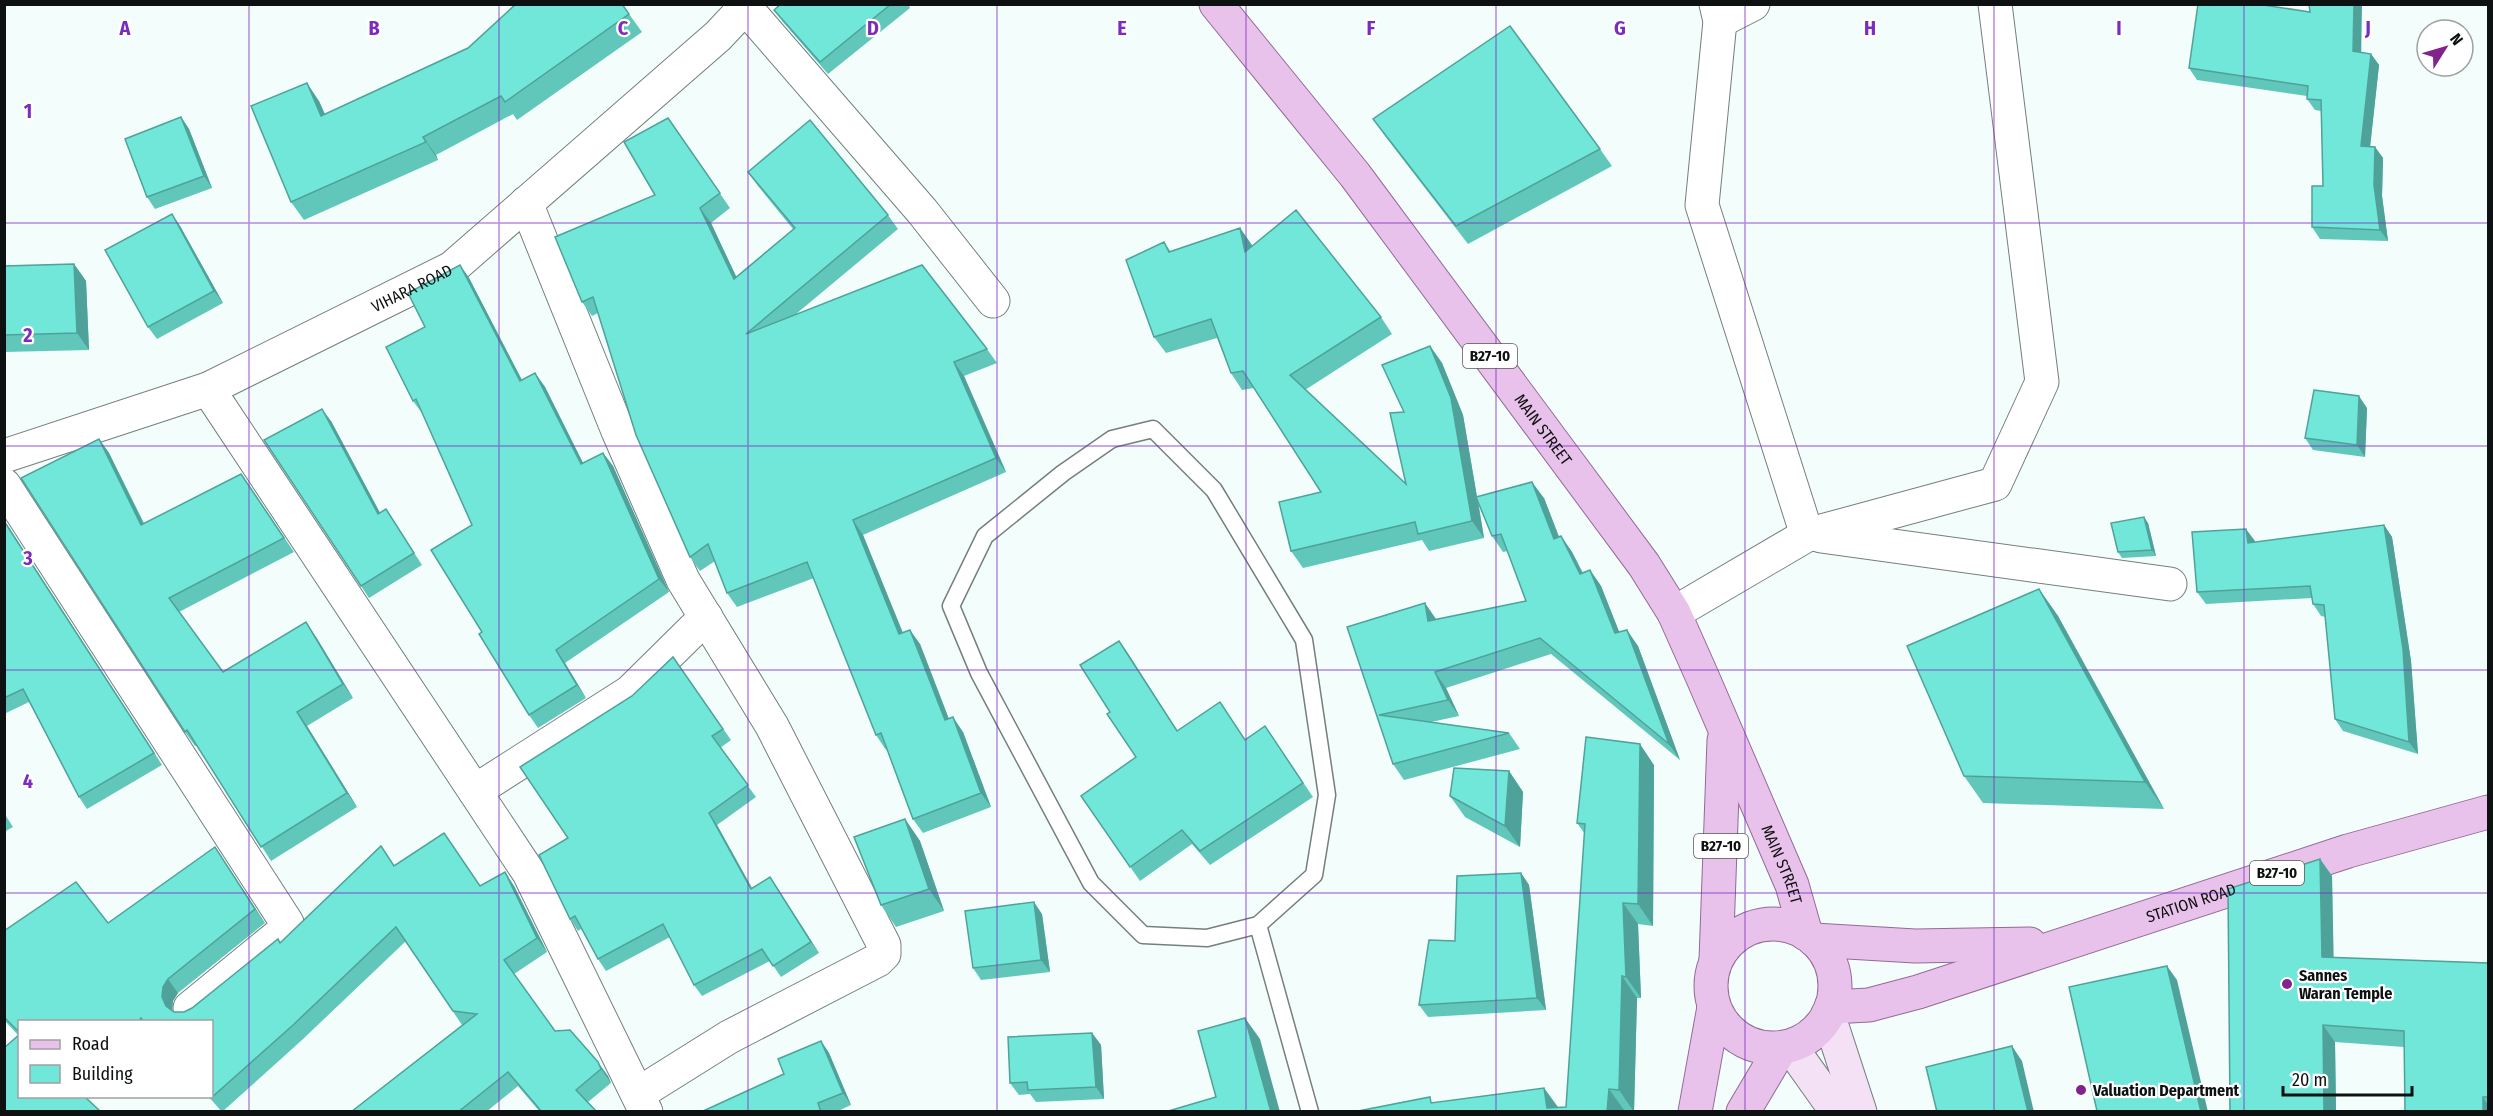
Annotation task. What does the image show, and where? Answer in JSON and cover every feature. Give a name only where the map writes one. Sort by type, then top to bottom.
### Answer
[{"type":"main road","name":"MAIN STREET","points":[[1216,4],[1355,175],[1609,516],[1674,613],[1792,885],[1810,937]]},
{"type":"main road","name":"MAIN STREET","points":[[1716,960],[1725,733]]},
{"type":"main road","name":"STATION ROAD","points":[[1830,1011],[1869,1005],[1918,992],[2348,851],[2488,812]]},
{"type":"main road","points":[[1830,1011],[1812,1034],[1785,1047],[1764,1047],[1747,1042],[1722,1022],[1714,1007],[1711,991],[1716,960],[1725,945],[1738,933],[1755,926],[1772,924],[1790,926],[1810,937],[1822,949],[1833,971],[1835,983],[1830,1011],[1860,1112]]},
{"type":"main road","name":"STATION ROAD","points":[[1810,937],[1915,946],[2067,943]]},
{"type":"main road","points":[[1695,1112],[1714,1007]]},
{"type":"main road","points":[[1743,1112],[1785,1047]]},
{"type":"main road","points":[[1785,1047],[1837,1112]]},
{"type":"street","points":[[1753,4],[1718,13],[1702,205],[1807,534]]},
{"type":"street","points":[[1674,613],[1807,534],[1995,484],[2042,382],[1995,4]]},
{"type":"street","points":[[747,6],[922,211],[993,300]]},
{"type":"street","name":"VIHARA ROAD","points":[[4,456],[208,389],[452,268],[718,36],[747,6]]},
{"type":"street","points":[[208,389],[529,873],[642,1103],[729,1037],[884,954],[884,945],[772,726],[683,580],[618,431],[526,203]]},
{"type":"street","points":[[4,485],[287,923],[284,932],[190,1008]]},
{"type":"street","points":[[1807,534],[2170,584]]},
{"type":"street","points":[[475,791],[630,692],[706,617]]},
{"type":"lane","points":[[1153,429],[1214,490],[1304,640],[1327,795],[1314,875],[1257,926],[1207,938],[1143,934],[1091,883],[979,673],[951,606],[985,536],[1063,473],[1112,439],[1153,429]]},
{"type":"lane","points":[[1257,926],[1310,1112]]},
{"type":"building","points":[[516,4],[622,4],[629,14],[505,102],[501,96],[423,137],[426,142],[291,202],[251,106],[307,83],[321,116],[468,48]]},
{"type":"building","points":[[781,4],[891,4],[820,62],[774,10]]},
{"type":"building","points":[[2198,4],[2257,4],[2310,12],[2309,4],[2354,4],[2353,51],[2371,54],[2361,146],[2375,147],[2374,185],[2380,230],[2312,227],[2312,186],[2323,186],[2321,100],[2307,99],[2308,86],[2189,68]]},
{"type":"building","points":[[1510,26],[1600,149],[1456,226],[1373,119]]},
{"type":"building","points":[[181,117],[204,176],[147,197],[125,139]]},
{"type":"building","points":[[668,118],[720,193],[700,208],[734,279],[795,228],[748,172],[810,120],[888,215],[746,334],[922,265],[987,349],[954,362],[996,458],[853,520],[899,634],[910,630],[945,720],[953,717],[981,793],[913,819],[881,733],[876,735],[807,562],[727,593],[708,544],[690,557],[636,435],[593,297],[582,302],[555,237],[655,195],[624,142]]},
{"type":"building","points":[[1296,210],[1381,317],[1290,375],[1406,484],[1390,413],[1404,412],[1382,365],[1430,346],[1451,398],[1472,521],[1418,534],[1415,522],[1291,551],[1279,502],[1321,492],[1243,371],[1231,373],[1211,319],[1154,337],[1126,260],[1164,242],[1169,252],[1240,228],[1245,252]]},
{"type":"building","points":[[172,214],[214,291],[148,327],[105,250]]},
{"type":"building","points":[[74,264],[77,333],[4,335],[4,266]]},
{"type":"building","points":[[460,265],[520,381],[535,373],[581,464],[603,453],[659,579],[556,650],[577,685],[529,715],[479,634],[482,632],[431,550],[472,525],[416,399],[413,401],[386,347],[425,327],[408,293]]},
{"type":"building","points":[[2314,390],[2359,396],[2357,445],[2305,438]]},
{"type":"building","points":[[322,409],[378,514],[386,509],[414,553],[361,586],[264,440]]},
{"type":"building","points":[[99,439],[141,525],[241,474],[284,538],[169,598],[223,672],[306,622],[343,684],[297,712],[347,793],[261,847],[21,478]]},
{"type":"building","points":[[1532,482],[1554,539],[1561,536],[1580,574],[1590,570],[1615,633],[1627,630],[1669,744],[1540,638],[1435,672],[1448,700],[1379,715],[1509,733],[1393,764],[1347,627],[1425,603],[1428,621],[1526,601],[1501,534],[1492,536],[1476,497]]},
{"type":"building","points":[[2144,517],[2152,550],[2118,552],[2111,523]]},
{"type":"building","points":[[4,521],[154,753],[79,797],[23,689],[4,698]]},
{"type":"building","points":[[2384,525],[2403,649],[2409,742],[2335,719],[2324,605],[2313,604],[2310,586],[2197,592],[2192,532],[2246,529],[2248,543]]},
{"type":"building","points":[[2039,589],[2145,782],[1964,776],[1907,646]]},
{"type":"building","points":[[1119,641],[1177,731],[1220,702],[1245,740],[1265,726],[1303,783],[1200,851],[1182,830],[1130,867],[1081,796],[1136,757],[1107,714],[1110,712],[1080,665]]},
{"type":"building","points":[[673,657],[723,729],[712,736],[748,785],[709,813],[751,889],[770,877],[811,942],[773,966],[762,949],[694,985],[663,924],[598,959],[575,916],[570,919],[539,855],[568,838],[520,767],[632,696]]},
{"type":"building","points":[[1586,737],[1640,744],[1638,904],[1623,903],[1626,977],[1622,976],[1619,1090],[1609,1089],[1607,1112],[1353,1112],[1430,1097],[1431,1103],[1544,1088],[1547,1108],[1566,1107],[1585,824],[1577,823]]},
{"type":"building","points":[[1454,768],[1509,771],[1505,826],[1450,796]]},
{"type":"building","points":[[905,819],[929,889],[881,905],[854,837]]},
{"type":"building","points":[[444,833],[480,886],[505,872],[537,938],[504,960],[555,1031],[570,1030],[598,1062],[601,1069],[576,1090],[597,1112],[542,1112],[508,1072],[458,1112],[351,1112],[477,1014],[453,1011],[396,927],[292,1026],[213,1096],[213,1020],[142,1020],[141,1018],[140,1020],[18,1020],[18,1031],[4,1017],[4,931],[76,882],[108,923],[215,847],[255,909],[168,979],[163,987],[162,997],[166,1006],[174,1012],[184,1012],[278,939],[280,943],[381,846],[394,866]]},
{"type":"building","points":[[2320,859],[2322,957],[2488,963],[2488,1097],[2483,1097],[2483,1112],[2405,1112],[2404,1031],[2323,1025],[2324,1112],[2230,1112],[2228,889]]},
{"type":"building","points":[[1521,873],[1537,998],[1419,1005],[1429,940],[1455,941],[1457,876]]},
{"type":"building","points":[[1034,902],[1041,960],[973,968],[965,911]]},
{"type":"building","points":[[2167,966],[2201,1112],[2095,1112],[2097,1111],[2069,987]]},
{"type":"building","points":[[1245,1018],[1271,1112],[1165,1112],[1216,1097],[1198,1031]]},
{"type":"building","points":[[1092,1033],[1096,1087],[1028,1090],[1027,1082],[1010,1083],[1008,1037]]},
{"type":"building","points":[[18,1036],[18,1098],[86,1098],[101,1112],[4,1112],[4,1048]]},
{"type":"building","points":[[821,1041],[843,1093],[818,1103],[821,1112],[701,1112],[784,1074],[778,1059]]},
{"type":"building","points":[[2012,1046],[2028,1112],[1937,1112],[1926,1067]]},
{"type":"place","name":"Sannes Waran Temple","points":[[2287,984]]},
{"type":"place","name":"Valuation Department","points":[[2081,1090]]}]
